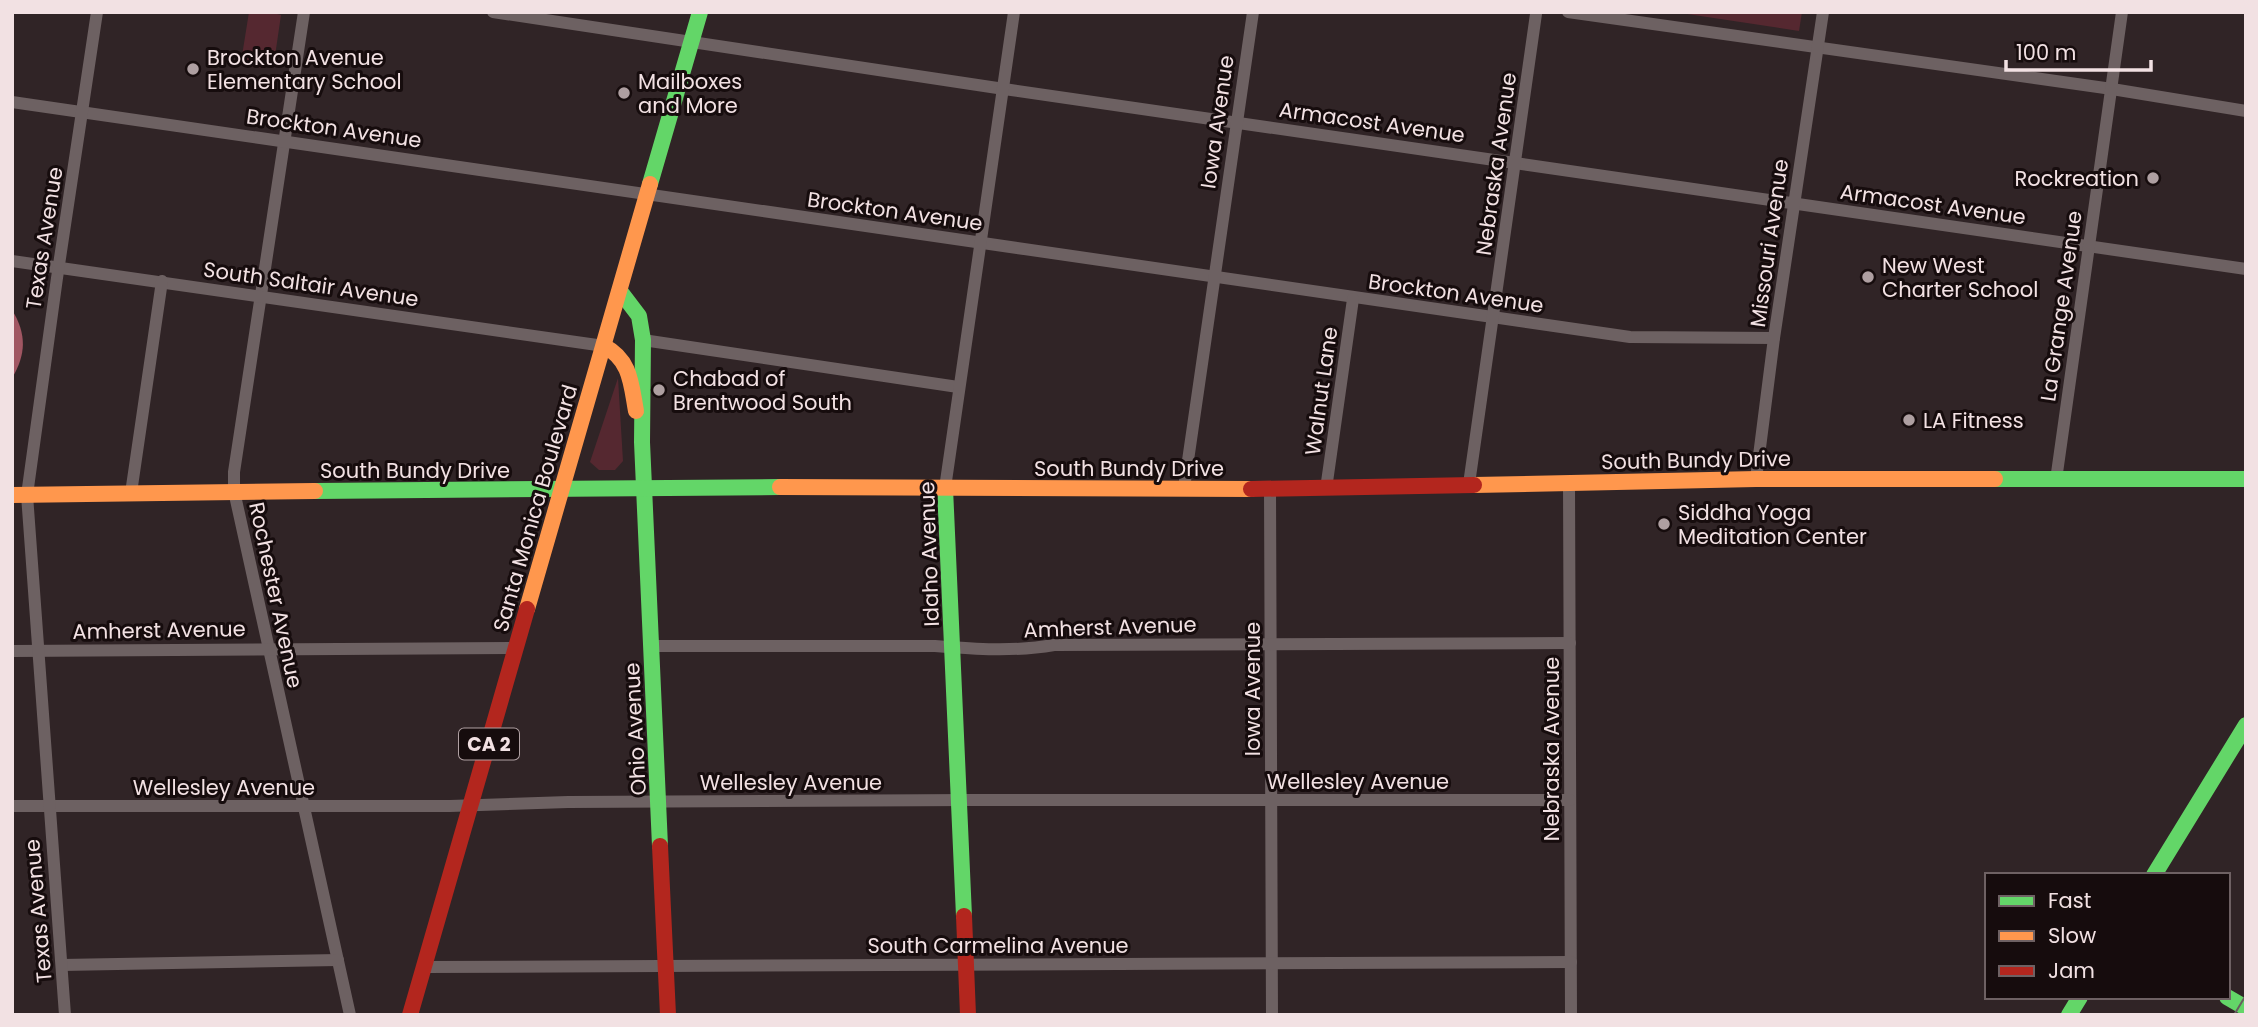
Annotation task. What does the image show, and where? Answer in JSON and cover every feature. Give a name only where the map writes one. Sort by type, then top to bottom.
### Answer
[{"type":"main road","name":"Santa Monica Boulevard","points":[[410,1015],[700,12]]},
{"type":"main road","name":"Ohio Avenue","points":[[620,291],[639,316],[643,340],[642,442],[668,1015]]},
{"type":"main road","name":"Ohio Avenue","points":[[604,346],[615,350],[624,359],[642,442]]},
{"type":"main road","name":"South Bundy Drive","points":[[20,495],[645,487],[1326,489],[1756,479],[2246,479]]},
{"type":"main road","name":"Idaho Avenue","points":[[945,488],[968,1015]]},
{"type":"main road","points":[[2155,873],[2246,725]]},
{"type":"main road","points":[[2069,1015],[2079,999]]},
{"type":"main road","points":[[2230,999],[2246,1008]]},
{"type":"street","name":"Texas Avenue","points":[[65,1015],[38,651],[20,495],[97,12]]},
{"type":"street","name":"Rochester Avenue","points":[[304,12],[234,472],[234,491],[350,1015]]},
{"type":"street","name":"Armacost Avenue","points":[[493,12],[2246,269]]},
{"type":"street","name":"Idaho Avenue","points":[[945,488],[1014,12]]},
{"type":"street","name":"Iowa Avenue","points":[[1184,488],[1253,12]]},
{"type":"street","points":[[1568,12],[2112,89],[2246,111]]},
{"type":"street","name":"Missouri Avenue","points":[[1756,479],[1774,338],[1824,12]]},
{"type":"street","name":"La Grange Avenue","points":[[2056,480],[2122,12]]},
{"type":"street","name":"Nebraska Avenue","points":[[1469,484],[1537,13]]},
{"type":"street","name":"Brockton Avenue","points":[[12,102],[980,242],[1353,299],[1630,337],[1774,338]]},
{"type":"street","name":"South Saltair Avenue","points":[[12,261],[604,346]]},
{"type":"street","points":[[131,493],[162,281]]},
{"type":"street","name":"Walnut Lane","points":[[1326,489],[1353,299]]},
{"type":"street","points":[[643,340],[958,387]]},
{"type":"street","name":"Nebraska Avenue","points":[[1569,483],[1571,1015]]},
{"type":"street","name":"Iowa Avenue","points":[[1270,489],[1272,1015]]},
{"type":"street","name":"Amherst Avenue","points":[[652,646],[952,647],[980,650],[1054,645],[1570,643]]},
{"type":"street","name":"Amherst Avenue","points":[[12,651],[516,648]]},
{"type":"street","name":"Wellesley Avenue","points":[[12,806],[959,800],[1570,800]]},
{"type":"street","points":[[62,965],[338,961]]},
{"type":"street","name":"South Carmelina Avenue","points":[[424,967],[1571,962]]},
{"type":"shaded area","points":[[249,12],[281,15],[275,56],[263,54],[261,68],[245,66],[241,62]]},
{"type":"shaded area","points":[[1674,12],[1802,12],[1799,31]]},
{"type":"shaded area","points":[[12,310],[23,344],[20,361],[12,378]]},
{"type":"shaded area","points":[[618,378],[623,461],[615,470],[599,470],[590,462]]},
{"type":"tram line","points":[[2234,1015],[2246,995]]},
{"type":"traffic: fast","points":[[650,184],[700,12]]},
{"type":"traffic: fast","points":[[620,291],[639,316],[643,340],[642,442],[660,846]]},
{"type":"traffic: fast","points":[[1995,479],[2246,479]]},
{"type":"traffic: fast","points":[[315,491],[780,487]]},
{"type":"traffic: fast","points":[[945,488],[964,916]]},
{"type":"traffic: fast","points":[[2155,873],[2246,725]]},
{"type":"traffic: fast","points":[[2069,1015],[2079,999]]},
{"type":"traffic: fast","points":[[2230,999],[2246,1008]]},
{"type":"traffic: slow","points":[[527,609],[650,184]]},
{"type":"traffic: slow","points":[[604,346],[620,358],[625,366],[636,411]]},
{"type":"traffic: slow","points":[[1474,485],[1756,479],[1995,479]]},
{"type":"traffic: slow","points":[[780,487],[1251,489]]},
{"type":"traffic: slow","points":[[12,495],[315,491]]},
{"type":"traffic: jam","points":[[1251,489],[1474,485]]},
{"type":"traffic: jam","points":[[410,1015],[527,609]]},
{"type":"traffic: jam","points":[[660,846],[668,1015]]},
{"type":"traffic: jam","points":[[964,916],[968,1015]]},
{"type":"place","name":"Brockton Avenue Elementary School","points":[[193,69]]},
{"type":"place","name":"Mailboxes and More","points":[[624,93]]},
{"type":"place","name":"Rockreation","points":[[2153,178]]},
{"type":"place","name":"New West Charter School","points":[[1868,277]]},
{"type":"place","name":"Chabad of Brentwood South","points":[[659,390]]},
{"type":"place","name":"LA Fitness","points":[[1909,420]]},
{"type":"place","name":"Siddha Yoga Meditation Center","points":[[1664,524]]}]
